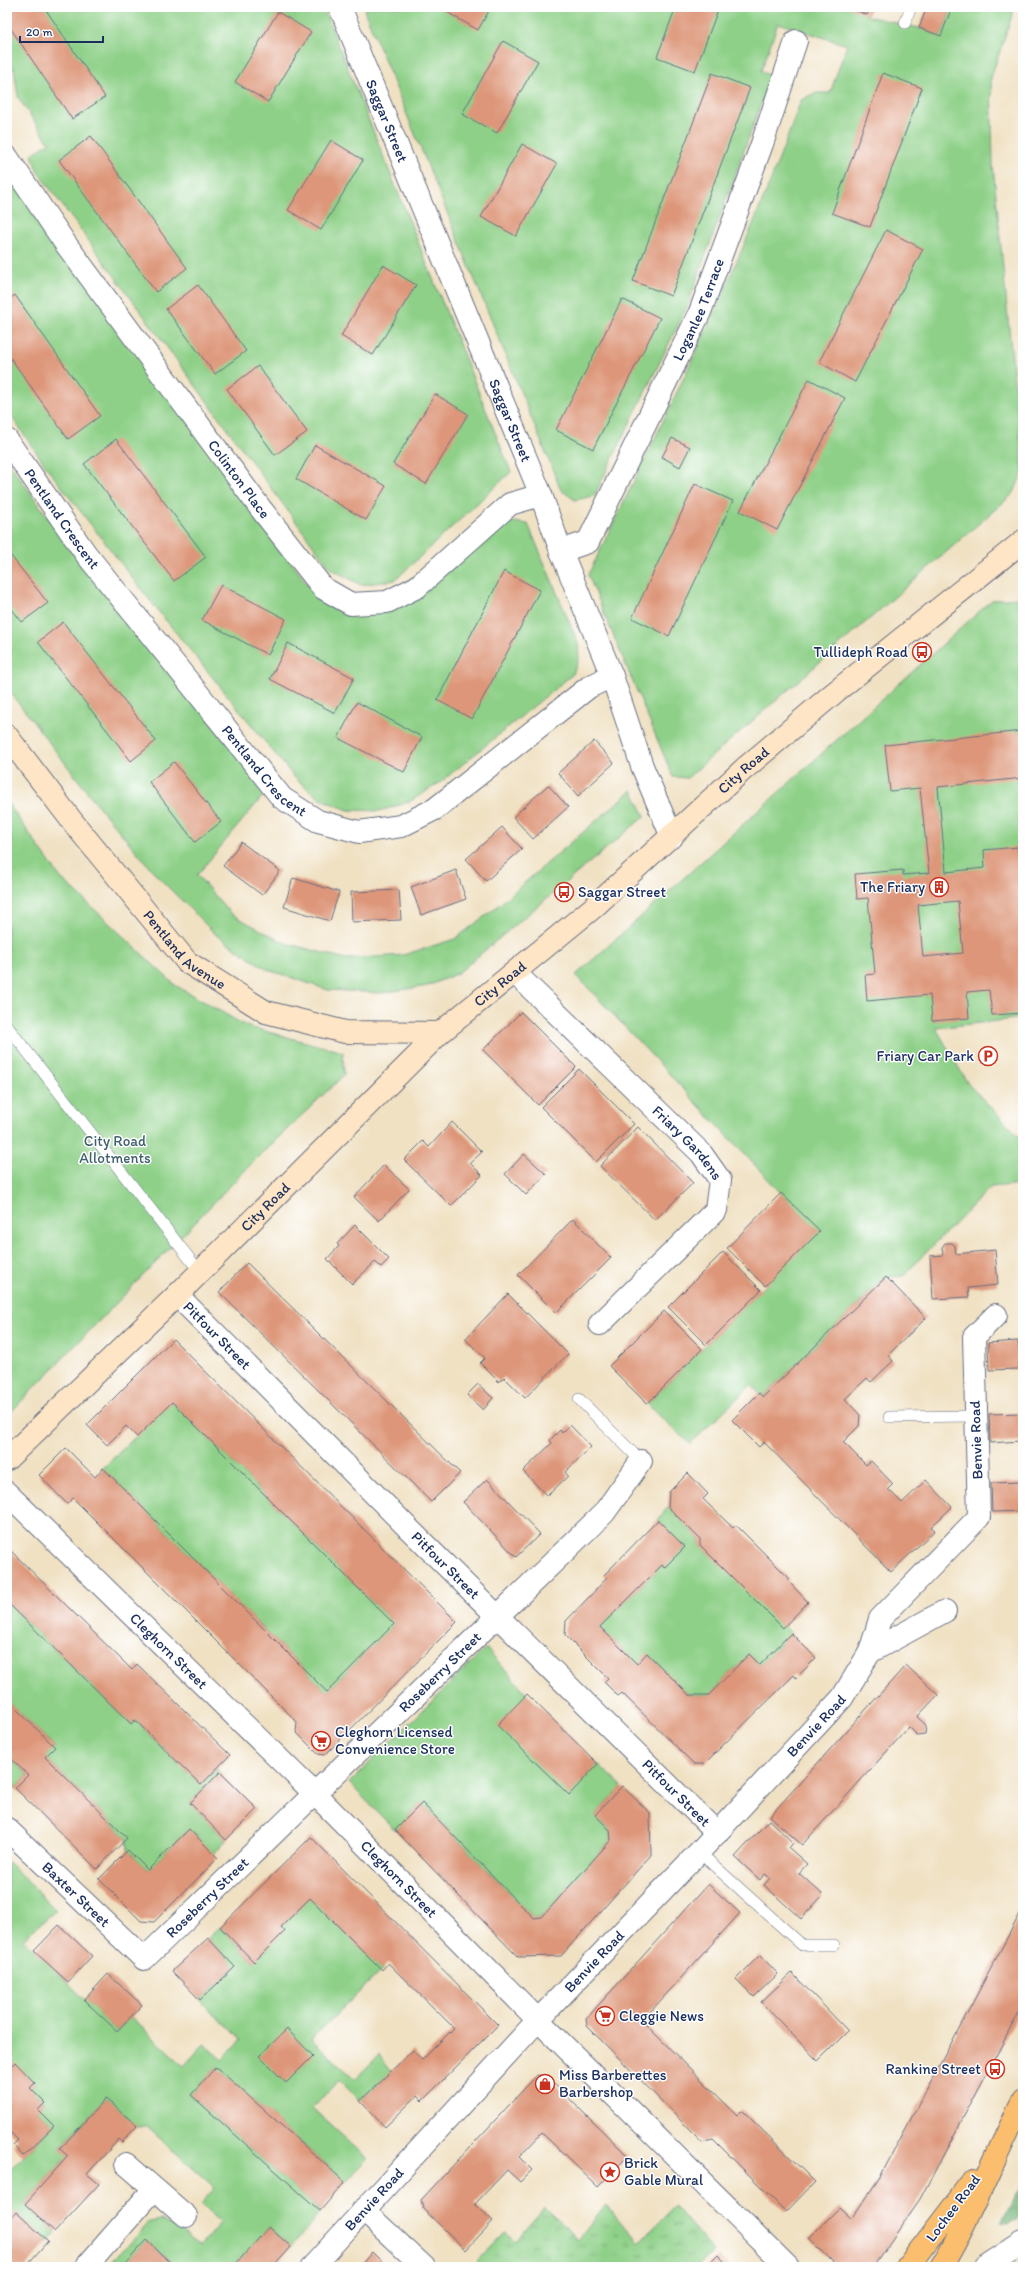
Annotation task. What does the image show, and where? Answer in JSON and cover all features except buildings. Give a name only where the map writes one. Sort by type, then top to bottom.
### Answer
[{"type":"main road","name":"Lochee Road","points":[[941,2267],[954,2246],[998,2149],[1023,2100]]},
{"type":"main road","name":"Lochee Road","points":[[907,2267],[998,2149]]},
{"type":"street","name":"Saggar Street","points":[[340,7],[541,495],[561,551],[612,676],[642,766],[672,837]]},
{"type":"street","name":"Loganlee Terrace","points":[[561,551],[588,542],[700,312],[762,144],[796,41]]},
{"type":"street","name":"Colinton Place","points":[[7,157],[65,243],[261,509],[323,588],[351,604],[387,602],[417,587],[510,504],[541,495]]},
{"type":"street","name":"Pentland Crescent","points":[[7,440],[86,554],[282,798],[318,821],[358,832],[401,826],[435,809],[589,687],[612,676]]},
{"type":"street","name":"City Road","points":[[7,1459],[200,1272],[440,1033],[594,907],[672,837],[756,758],[1023,541]]},
{"type":"street","name":"Pentland Avenue","points":[[7,736],[72,821],[187,962],[266,1012],[345,1032],[440,1033]]},
{"type":"street","name":"Friary Gardens","points":[[515,972],[701,1153],[720,1180],[716,1210],[600,1324]]},
{"type":"street","name":"Pitfour Street","points":[[177,1294],[497,1616],[717,1833]]},
{"type":"street","name":"Benvie Road","points":[[312,2267],[538,2020],[717,1833],[842,1698],[870,1652],[880,1619],[979,1517],[974,1416],[974,1338],[996,1315]]},
{"type":"street","name":"Roseberry Street","points":[[144,1959],[604,1512],[641,1461]]},
{"type":"street","name":"Cleghorn Street","points":[[7,1493],[315,1794],[538,2020],[788,2267]]},
{"type":"street","points":[[870,1652],[945,1611]]},
{"type":"street","name":"Baxter Street","points":[[7,1829],[144,1959]]},
{"type":"street","points":[[126,2164],[186,2216]]},
{"type":"street","points":[[86,2267],[154,2189]]},
{"type":"street","points":[[363,2210],[424,2267]]},
{"type":"street","points":[[985,2267],[1023,2242]]},
{"type":"lane","points":[[905,23],[911,7]]},
{"type":"lane","points":[[7,1026],[200,1272]]},
{"type":"lane","points":[[579,1399],[641,1461]]},
{"type":"lane","points":[[889,1417],[974,1416]]},
{"type":"lane","points":[[699,1852],[802,1945],[834,1945]]},
{"type":"green space","points":[[44,7],[323,7],[511,472],[395,580],[361,585],[330,568],[37,171],[32,154],[49,143],[18,97],[14,68],[7,72],[7,23]]},
{"type":"green space","points":[[367,7],[871,7],[867,16],[919,28],[941,36],[952,7],[1015,7],[991,77],[993,165],[1023,471],[1014,493],[687,778],[673,777],[588,575],[674,399],[728,281],[754,221],[801,100],[815,93],[830,93],[847,45],[778,23],[761,71],[771,76],[687,307],[594,496],[575,500],[561,490],[364,10]]},
{"type":"green space","points":[[7,173],[313,592],[329,606],[353,613],[507,521],[528,524],[578,643],[579,658],[573,674],[441,782],[409,802],[380,811],[348,810],[320,799],[294,777],[159,612],[50,472],[7,410]]},
{"type":"green space","points":[[7,460],[65,541],[267,791],[197,875],[231,914],[285,943],[346,959],[403,955],[455,939],[493,910],[632,790],[645,816],[458,973],[428,986],[380,993],[328,990],[266,969],[215,934],[158,877],[99,807],[7,688]]},
{"type":"green space","points":[[1019,598],[1023,602],[1023,1018],[936,1028],[968,1084],[1023,1140],[1023,1184],[991,1187],[903,1276],[886,1277],[763,1397],[751,1385],[690,1444],[647,1404],[819,1231],[781,1193],[576,975],[992,600]]},
{"type":"green space","name":"City Road Allotments","points":[[7,802],[60,877],[175,985],[246,1026],[343,1052],[344,1075],[256,1159],[7,1416]]},
{"type":"green space","points":[[172,1402],[394,1624],[327,1692],[103,1468]]},
{"type":"green space","points":[[668,1507],[700,1539],[700,1545],[791,1633],[760,1665],[749,1654],[709,1695],[689,1695],[648,1654],[637,1664],[600,1627],[662,1565],[664,1567],[685,1547],[658,1520]]},
{"type":"green space","points":[[7,1602],[131,1724],[135,1720],[200,1785],[217,1769],[220,1772],[190,1803],[226,1840],[213,1854],[189,1829],[148,1870],[128,1850],[127,1838],[45,1757],[55,1747],[7,1700]]},
{"type":"green space","points":[[486,1648],[527,1694],[569,1794],[598,1764],[622,1786],[595,1815],[610,1830],[611,1840],[542,1917],[534,1918],[422,1803],[395,1830],[349,1783]]},
{"type":"green space","points":[[7,1755],[28,1775],[11,1792],[7,1788]]},
{"type":"green space","points":[[7,1861],[56,1910],[23,1939],[117,2031],[131,2017],[184,2066],[204,2044],[222,2060],[241,2040],[200,2000],[235,1967],[208,1938],[220,1927],[254,1962],[285,1931],[281,1927],[310,1898],[382,1970],[311,2039],[355,2079],[379,2055],[392,2071],[360,2101],[339,2080],[312,2108],[368,2159],[345,2182],[216,2067],[191,2095],[320,2211],[291,2247],[269,2227],[234,2267],[176,2267],[147,2240],[122,2267],[107,2267],[149,2222],[163,2220],[176,2227],[200,2246],[221,2222],[200,2204],[215,2188],[146,2126],[137,2126],[106,2098],[60,2148],[68,2156],[25,2204],[55,2232],[48,2241],[16,2213],[7,2223],[7,2172],[54,2126],[38,2110],[45,2103],[30,2088],[35,2083],[7,2057]]},
{"type":"green space","points":[[1023,2185],[1023,2213],[1010,2223],[1002,2222]]},
{"type":"green space","points":[[606,2205],[639,2243],[675,2206],[713,2251],[696,2267],[472,2267],[506,2232],[515,2241],[545,2207],[578,2240]]},
{"type":"place","name":"Tullideph Road","points":[[922,652]]},
{"type":"place","name":"The Friary","points":[[939,887]]},
{"type":"place","name":"Saggar Street","points":[[564,892]]},
{"type":"place","name":"Friary Car Park","points":[[988,1056]]},
{"type":"place","name":"Cleghorn Licensed Convenience Store","points":[[321,1741]]},
{"type":"place","name":"Cleggie News","points":[[605,2016]]},
{"type":"place","name":"Rankine Street","points":[[995,2069]]},
{"type":"place","name":"Miss Barberettes Barbershop","points":[[545,2084]]},
{"type":"place","name":"Brick Gable Mural","points":[[610,2172]]}]
